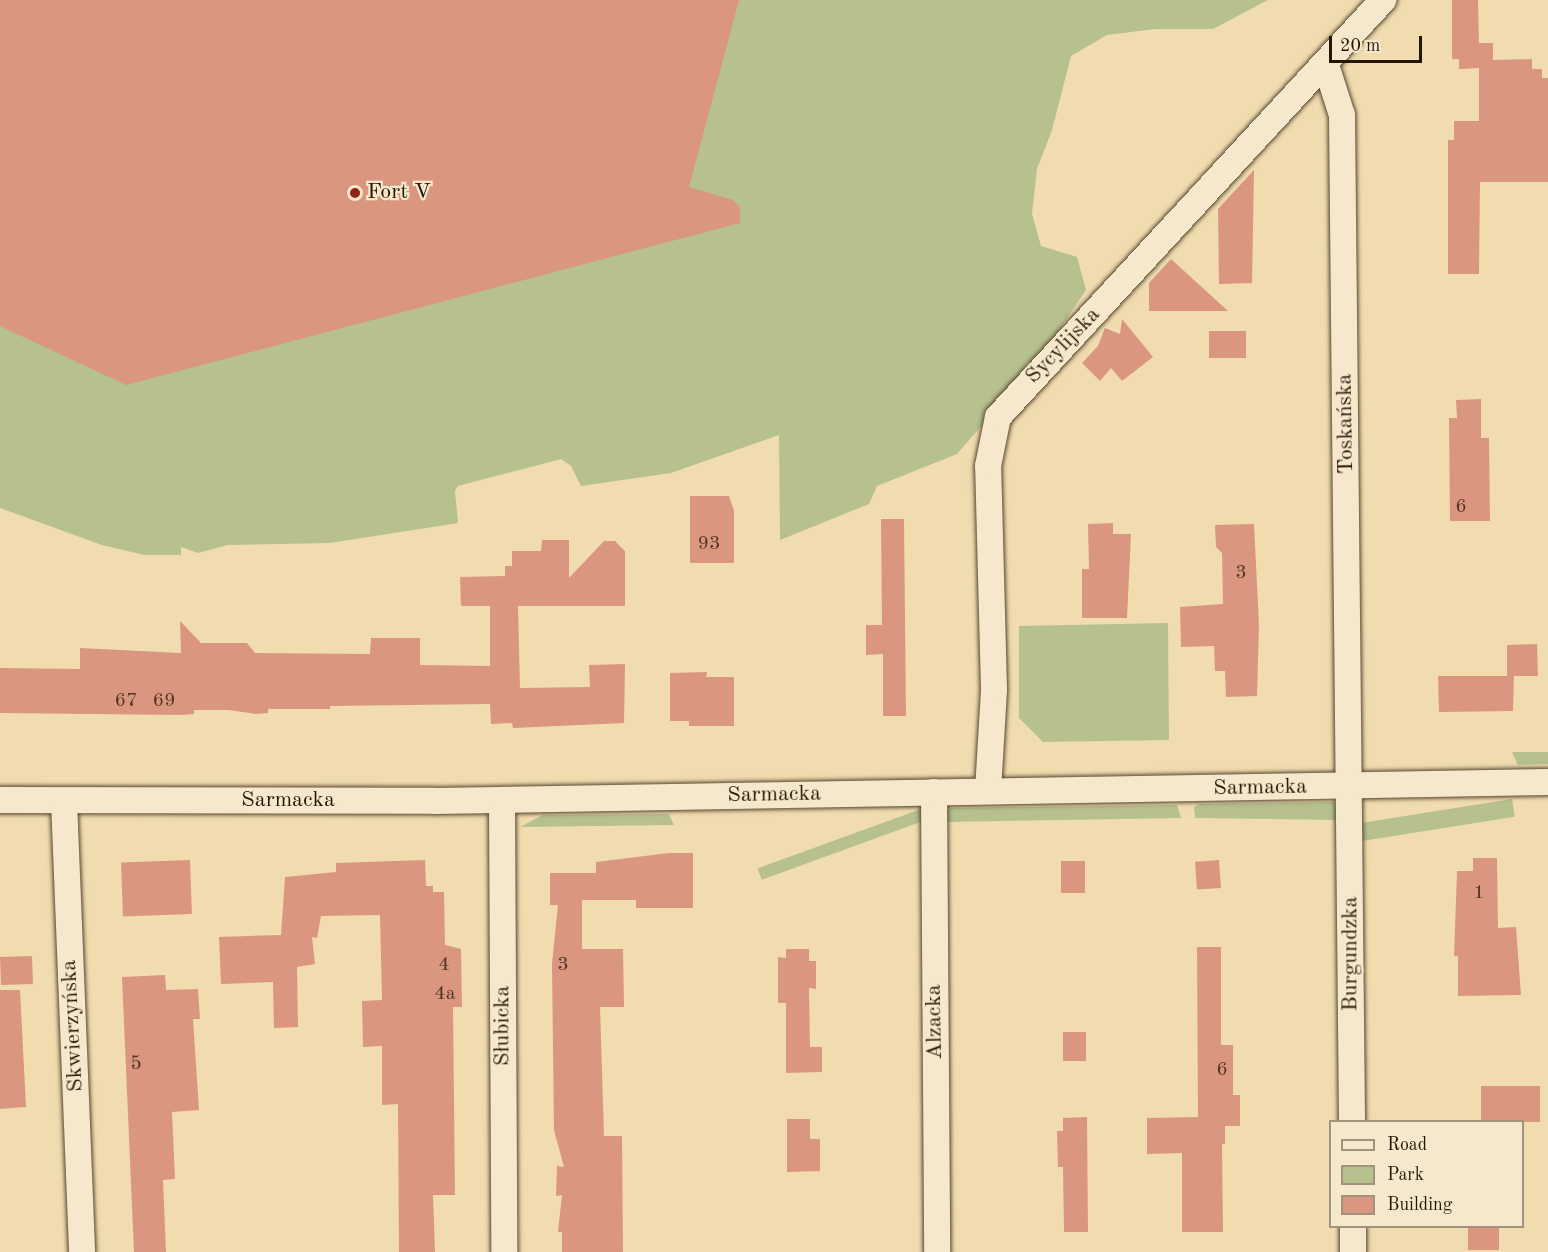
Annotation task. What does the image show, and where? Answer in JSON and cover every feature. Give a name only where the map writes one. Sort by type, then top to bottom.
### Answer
[{"type":"street","name":"Sycylijska","points":[[988,791],[994,690],[988,466],[998,417],[1326,65],[1383,0]]},
{"type":"street","name":"Toskańska","points":[[1326,65],[1342,115],[1351,786]]},
{"type":"street","name":"Sarmacka","points":[[0,800],[502,800],[1548,782]]},
{"type":"street","name":"Burgundzka","points":[[1351,786],[1352,1120]]},
{"type":"street","name":"Alzacka","points":[[934,792],[937,1252]]},
{"type":"street","name":"Słubicka","points":[[502,800],[504,1252]]},
{"type":"street","name":"Skwierzyńska","points":[[64,801],[82,1252]]},
{"type":"street","points":[[1353,1228],[1353,1252]]},
{"type":"green space","points":[[0,0],[1268,0],[1213,29],[1155,29],[1107,35],[1071,56],[1052,130],[1037,169],[1032,214],[1041,246],[1077,257],[1086,290],[1038,361],[957,454],[877,486],[869,504],[780,540],[779,435],[671,473],[581,486],[571,466],[561,459],[458,486],[455,491],[458,523],[330,543],[228,545],[198,553],[181,547],[181,555],[144,555],[102,545],[0,508]]},
{"type":"green space","points":[[1168,623],[1169,740],[1043,742],[1019,718],[1019,626]]},
{"type":"green space","points":[[1512,752],[1548,752],[1548,764],[1518,765]]},
{"type":"green space","points":[[1512,799],[1515,817],[1364,841],[1361,823]]},
{"type":"green space","points":[[1333,802],[1337,804],[1340,820],[1195,818],[1194,807],[1199,804]]},
{"type":"green space","points":[[1177,805],[1181,818],[945,822],[945,812],[951,808]]},
{"type":"green space","points":[[921,809],[925,820],[762,880],[757,869]]},
{"type":"green space","points":[[669,814],[674,825],[520,827],[543,815]]},
{"type":"building","name":"Fort V","points":[[0,0],[739,0],[689,187],[733,200],[740,207],[740,223],[126,385],[0,326]]},
{"type":"building","points":[[1452,0],[1478,0],[1479,43],[1493,43],[1493,60],[1532,59],[1532,69],[1542,69],[1542,78],[1548,78],[1548,182],[1480,182],[1479,274],[1448,274],[1448,140],[1454,140],[1454,121],[1479,121],[1479,68],[1459,69],[1459,59],[1452,59]]},
{"type":"building","points":[[1254,170],[1252,283],[1219,284],[1218,209]]},
{"type":"building","points":[[1171,259],[1228,311],[1149,311],[1149,283]]},
{"type":"building","points":[[1122,319],[1153,357],[1122,381],[1111,368],[1100,381],[1082,363],[1098,346],[1105,328],[1120,334]]},
{"type":"building","points":[[1209,331],[1246,331],[1246,358],[1209,358]]},
{"type":"building","points":[[1481,399],[1481,438],[1489,438],[1490,521],[1450,521],[1449,418],[1457,418],[1456,400]]},
{"type":"building","points":[[690,496],[729,496],[734,511],[734,563],[690,563]]},
{"type":"building","points":[[881,519],[904,519],[906,716],[883,716],[883,654],[866,655],[866,625],[882,625]]},
{"type":"building","points":[[1113,523],[1113,534],[1131,534],[1127,618],[1082,618],[1082,569],[1089,569],[1088,524]]},
{"type":"building","points":[[1254,524],[1259,625],[1257,696],[1226,697],[1225,671],[1215,671],[1214,646],[1181,647],[1180,607],[1223,604],[1222,553],[1216,547],[1215,525]]},
{"type":"building","points":[[542,540],[569,540],[569,578],[604,541],[615,541],[625,551],[625,606],[518,606],[520,688],[590,687],[589,665],[625,664],[624,723],[513,728],[512,723],[491,724],[490,704],[330,706],[330,709],[268,709],[268,713],[256,714],[229,710],[194,710],[194,714],[180,715],[0,713],[0,668],[80,669],[80,648],[181,653],[180,621],[201,643],[247,643],[255,653],[370,654],[371,638],[420,638],[420,665],[490,666],[490,606],[461,606],[460,577],[505,576],[505,566],[512,566],[512,551],[541,551]]},
{"type":"building","points":[[1537,644],[1538,676],[1514,676],[1513,711],[1439,712],[1438,676],[1507,676],[1507,645]]},
{"type":"building","points":[[707,672],[706,677],[734,677],[734,726],[689,726],[689,721],[670,721],[670,673]]},
{"type":"building","points":[[669,853],[693,853],[693,908],[636,908],[636,900],[582,900],[582,949],[623,949],[624,1007],[600,1007],[604,1136],[622,1136],[623,1252],[562,1252],[562,1232],[558,1232],[562,1195],[556,1196],[557,1166],[564,1167],[554,1130],[552,964],[558,905],[550,905],[550,873],[596,873],[596,862]]},
{"type":"building","points":[[1473,858],[1497,858],[1498,928],[1516,927],[1521,995],[1458,996],[1458,956],[1454,956],[1457,871],[1473,871]]},
{"type":"building","points":[[190,860],[192,914],[123,916],[121,862]]},
{"type":"building","points":[[425,860],[426,886],[433,886],[433,892],[444,892],[445,945],[461,949],[462,1007],[453,1007],[455,1195],[433,1195],[435,1252],[399,1252],[398,1104],[382,1105],[382,1046],[363,1047],[362,1001],[382,1000],[380,915],[321,916],[317,938],[312,937],[315,964],[297,967],[298,1027],[274,1028],[273,982],[221,984],[219,937],[281,935],[285,877],[336,872],[336,863]]},
{"type":"building","points":[[1219,860],[1221,888],[1197,890],[1195,862]]},
{"type":"building","points":[[1061,861],[1085,861],[1085,893],[1061,893]]},
{"type":"building","points":[[1197,947],[1221,947],[1221,1045],[1233,1045],[1233,1095],[1240,1095],[1240,1126],[1225,1126],[1225,1144],[1222,1144],[1223,1232],[1182,1232],[1182,1153],[1147,1154],[1147,1118],[1198,1117]]},
{"type":"building","points":[[786,949],[809,949],[809,961],[816,961],[816,989],[809,988],[810,1047],[822,1047],[822,1072],[786,1073],[786,1003],[778,1003],[778,957],[786,958]]},
{"type":"building","points":[[32,956],[33,984],[1,985],[0,957]]},
{"type":"building","points":[[165,975],[166,990],[198,989],[200,1019],[193,1019],[199,1110],[172,1112],[175,1179],[163,1180],[166,1252],[134,1252],[122,977]]},
{"type":"building","points":[[0,990],[20,990],[26,1107],[0,1109]]},
{"type":"building","points":[[1063,1032],[1086,1032],[1086,1061],[1063,1061]]},
{"type":"building","points":[[1481,1086],[1540,1086],[1540,1122],[1481,1120]]},
{"type":"building","points":[[1087,1117],[1088,1232],[1064,1232],[1063,1167],[1058,1167],[1057,1131],[1063,1131],[1063,1118]]},
{"type":"building","points":[[787,1119],[810,1119],[810,1139],[820,1139],[820,1171],[787,1172]]},
{"type":"building","points":[[1468,1228],[1499,1228],[1499,1250],[1468,1250]]},
{"type":"place","name":"Fort V","points":[[355,193]]}]
